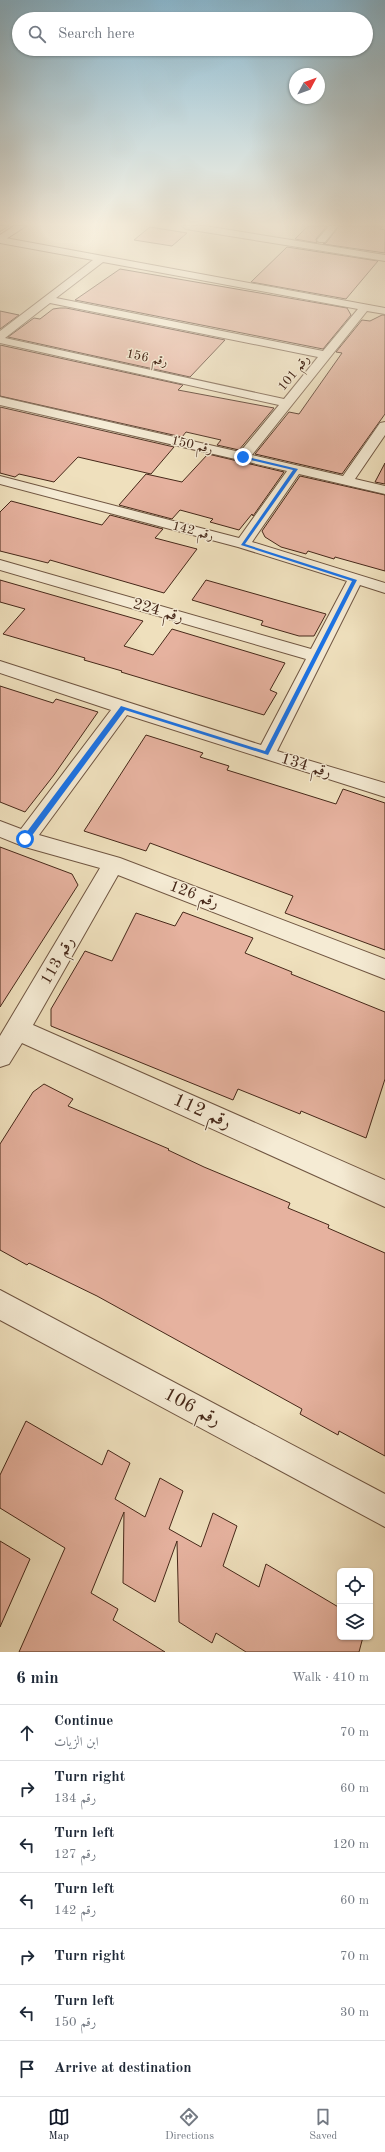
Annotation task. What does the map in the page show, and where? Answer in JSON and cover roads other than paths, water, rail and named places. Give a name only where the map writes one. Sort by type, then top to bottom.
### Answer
[{"type":"street","points":[[0,336],[45,303]]},
{"type":"street","points":[[65,303],[326,355]]},
{"type":"street","points":[[344,303],[385,311]]},
{"type":"street","name":"رقم 101","points":[[243,457],[366,307]]},
{"type":"street","name":"رقم 156","points":[[0,340],[287,403]]},
{"type":"street","name":"رقم 150","points":[[0,401],[385,490]]},
{"type":"street","points":[[347,481],[385,426]]},
{"type":"street","points":[[242,544],[296,469]]},
{"type":"street","name":"رقم 142","points":[[2,483],[242,544],[385,588]]},
{"type":"street","name":"رقم 224","points":[[0,565],[317,656]]},
{"type":"street","points":[[266,754],[355,580]]},
{"type":"street","name":"رقم 134","points":[[0,667],[266,754],[385,790]]},
{"type":"street","points":[[25,839],[124,707]]},
{"type":"street","name":"رقم 126","points":[[0,829],[25,839],[113,864],[385,969]]},
{"type":"street","name":"رقم 113","points":[[0,1056],[18,1030],[113,864]]},
{"type":"street","name":"رقم 112","points":[[18,1030],[385,1194]]},
{"type":"street","name":"رقم 106","points":[[0,1304],[385,1511]]}]
